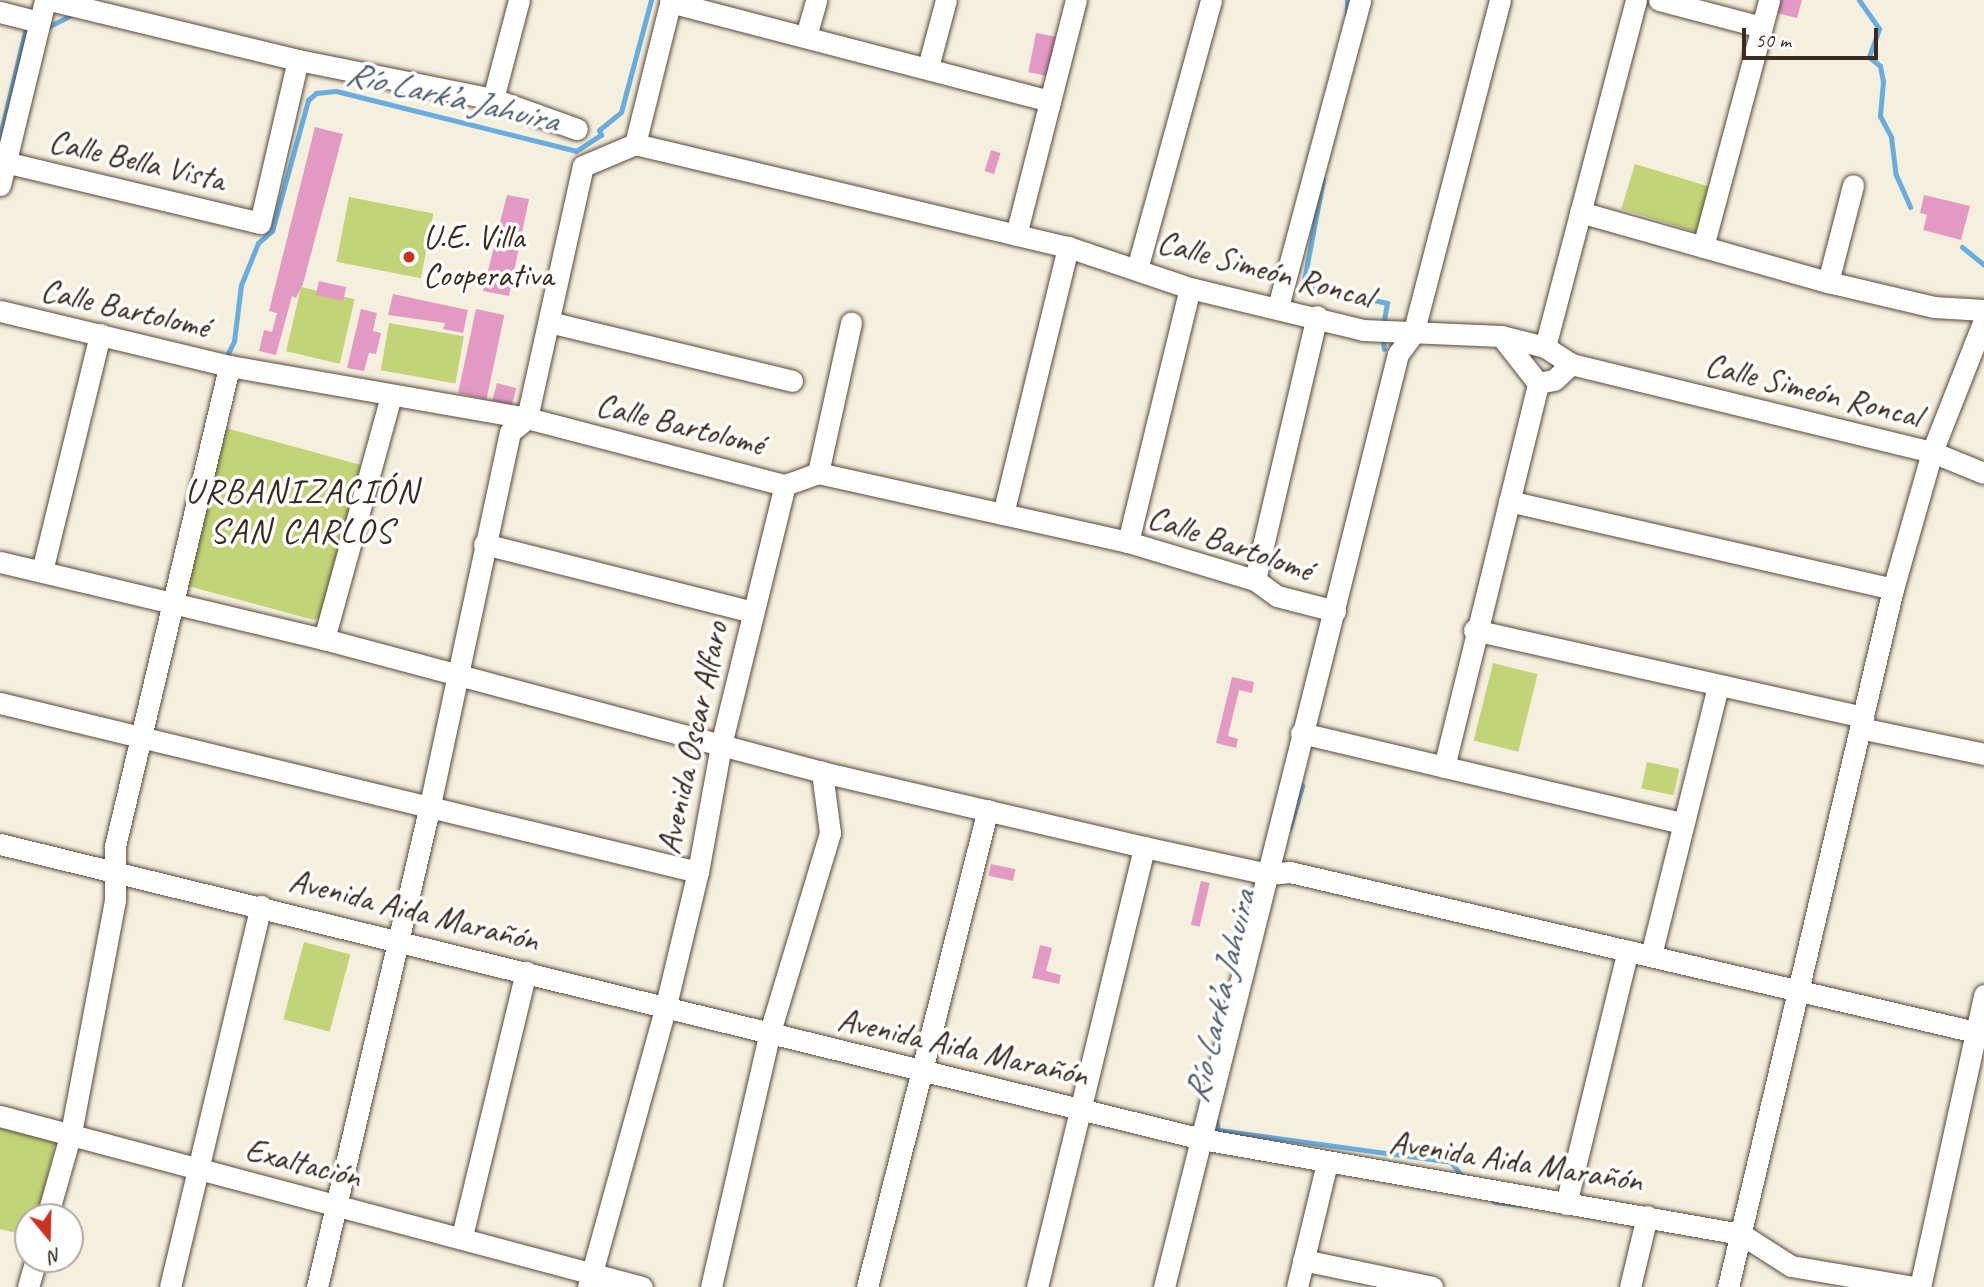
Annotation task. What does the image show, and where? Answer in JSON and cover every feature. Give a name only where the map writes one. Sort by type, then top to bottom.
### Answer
[{"type":"street","points":[[0,185],[3,162],[47,0],[110,8],[298,60],[493,99],[577,129]]},
{"type":"street","points":[[493,99],[519,0]]},
{"type":"street","points":[[806,36],[816,0]]},
{"type":"street","points":[[929,67],[946,0]]},
{"type":"street","points":[[1016,236],[1076,0]]},
{"type":"street","points":[[1137,268],[1211,0]]},
{"type":"street","points":[[1278,307],[1360,0]]},
{"type":"street","points":[[1164,1287],[1398,354],[1413,334],[1500,0]]},
{"type":"street","points":[[1545,346],[1636,0]]},
{"type":"street","points":[[1658,0],[1762,27]]},
{"type":"street","points":[[1703,247],[1769,0]]},
{"type":"street","points":[[317,1287],[430,805],[510,432],[527,418],[583,166],[635,144],[671,1],[1051,101]]},
{"type":"street","points":[[0,12],[39,22]]},
{"type":"street","name":"Calle Bella Vista","points":[[3,162],[260,223],[298,60]]},
{"type":"street","name":"Calle Simeón Roncal","points":[[635,144],[1068,247],[1190,288],[1317,316],[1372,332],[1501,336],[1545,346],[1571,364],[1932,452],[1984,473]]},
{"type":"street","points":[[1828,282],[1853,185]]},
{"type":"street","points":[[1580,212],[1828,282],[1934,307],[1984,310]]},
{"type":"street","points":[[1003,514],[1068,247]]},
{"type":"street","points":[[1128,542],[1190,288]]},
{"type":"street","name":"Calle Bartolomé","points":[[0,311],[229,366],[527,418],[785,485],[818,473],[1128,542],[1255,580],[1278,596],[1335,611]]},
{"type":"street","points":[[1255,580],[1317,316]]},
{"type":"street","points":[[1728,1287],[1893,589],[1932,452],[1984,320]]},
{"type":"street","points":[[550,322],[792,381]]},
{"type":"street","points":[[818,473],[851,323]]},
{"type":"street","points":[[42,571],[100,334]]},
{"type":"street","points":[[1501,336],[1538,383]]},
{"type":"street","points":[[1538,383],[1554,380],[1571,364]]},
{"type":"street","points":[[51,1203],[71,1133],[115,900],[115,846],[139,735],[229,366]]},
{"type":"street","points":[[1444,767],[1474,630],[1538,383]]},
{"type":"street","points":[[324,639],[391,396]]},
{"type":"street","name":"Avenida Oscar Alfaro","points":[[589,1280],[666,1005],[698,872],[721,745],[785,485]]},
{"type":"street","points":[[1509,501],[1893,589]]},
{"type":"street","points":[[484,544],[752,612]]},
{"type":"street","points":[[0,562],[324,639],[822,772],[1268,874],[1290,872],[1980,1033]]},
{"type":"street","points":[[1474,630],[1718,686],[1984,754]]},
{"type":"street","points":[[1651,955],[1718,686]]},
{"type":"street","points":[[0,703],[698,872]]},
{"type":"street","points":[[1301,733],[1683,823]]},
{"type":"street","points":[[711,1287],[769,1035],[830,833],[822,802],[822,772]]},
{"type":"street","points":[[867,1287],[988,810]]},
{"type":"street","name":"Avenida Aida Marañón","points":[[0,844],[116,870],[666,1005],[769,1035],[1081,1107],[1202,1139],[1326,1163],[1741,1234],[1791,1266],[1914,1287]]},
{"type":"street","points":[[1037,1287],[1144,847]]},
{"type":"street","points":[[170,1287],[201,1171],[261,906]]},
{"type":"street","points":[[1566,1204],[1628,950]]},
{"type":"street","points":[[463,1236],[526,972]]},
{"type":"street","points":[[1920,1287],[1980,1033],[1984,996]]},
{"type":"street","name":"Exaltación","points":[[0,1116],[71,1133],[201,1171],[463,1236],[589,1280],[642,1287]]},
{"type":"street","points":[[1297,1287],[1326,1163]]},
{"type":"street","points":[[1630,1287],[1647,1216]]},
{"type":"street","points":[[1303,1261],[1432,1287]]},
{"type":"green space","points":[[1635,164],[1710,187],[1696,232],[1621,209]]},
{"type":"green space","points":[[349,197],[433,213],[421,278],[336,262]]},
{"type":"green space","points":[[301,287],[355,299],[340,364],[286,351]]},
{"type":"green space","points":[[389,323],[464,336],[456,383],[381,370]]},
{"type":"green space","points":[[226,428],[361,465],[322,616],[314,620],[188,586]]},
{"type":"green space","points":[[1493,663],[1538,674],[1518,752],[1474,741]]},
{"type":"green space","points":[[1647,762],[1679,769],[1674,795],[1641,788]]},
{"type":"green space","points":[[304,942],[350,954],[330,1032],[283,1019]]},
{"type":"green space","points":[[0,1127],[56,1141],[40,1203],[14,1203],[14,1232],[0,1229]]},
{"type":"building","points":[[1780,0],[1802,0],[1797,18],[1777,13]]},
{"type":"building","points":[[1036,33],[1056,37],[1048,76],[1028,72]]},
{"type":"building","points":[[315,127],[343,134],[303,284],[296,298],[292,296],[276,355],[259,351],[264,330],[272,332],[277,313],[269,311]]},
{"type":"building","points":[[991,150],[1001,153],[994,174],[985,171]]},
{"type":"building","points":[[507,195],[529,199],[509,296],[483,291]]},
{"type":"building","points":[[1924,195],[1970,206],[1961,240],[1923,230],[1927,215],[1920,213]]},
{"type":"building","points":[[319,281],[346,287],[343,301],[316,295]]},
{"type":"building","points":[[393,294],[468,310],[463,333],[443,329],[445,323],[388,315]]},
{"type":"building","points":[[361,309],[377,313],[373,331],[381,333],[376,354],[369,353],[364,371],[347,368]]},
{"type":"building","points":[[476,309],[504,315],[486,399],[458,393]]},
{"type":"building","points":[[497,383],[516,388],[512,406],[492,400]]},
{"type":"building","points":[[1232,677],[1254,682],[1252,693],[1239,690],[1228,736],[1238,739],[1236,748],[1216,743]]},
{"type":"building","points":[[991,864],[1015,869],[1013,881],[989,876]]},
{"type":"building","points":[[1201,881],[1210,883],[1200,927],[1191,925]]},
{"type":"building","points":[[1040,945],[1052,948],[1046,971],[1061,975],[1059,984],[1032,978]]},
{"type":"waterway","name":"Río Lark’a Jahuira","points":[[225,359],[234,341],[241,285],[258,243],[272,231],[308,100],[316,93],[336,91],[576,151],[601,135],[599,130],[621,112],[651,0]]},
{"type":"waterway","points":[[1347,0],[1347,14]]},
{"type":"waterway","name":"Río Lark’a Jahuira","points":[[1859,0],[1879,29],[1869,57],[1880,66],[1883,81],[1880,116],[1891,137],[1896,175],[1910,207]]},
{"type":"waterway","name":"Río Lark’a Jahuira","points":[[44,29],[75,13]]},
{"type":"waterway","name":"Río Lark’a Jahuira","points":[[0,136],[25,32],[30,31]]},
{"type":"waterway","points":[[1323,179],[1304,281],[1308,286],[1387,303],[1383,325]]},
{"type":"waterway","name":"Río Lark’a Jahuira","points":[[1962,247],[1984,265]]},
{"type":"waterway","points":[[1382,335],[1384,349]]},
{"type":"waterway","name":"Río Lark’a Jahuira","points":[[1290,827],[1302,786],[1298,781]]},
{"type":"waterway","name":"Río Lark’a Jahuira","points":[[1216,1120],[1218,1130],[1451,1162],[1463,1178]]},
{"type":"waterway","name":"Río Lark’a Jahuira","points":[[1490,1197],[1495,1202],[1523,1205]]},
{"type":"place","name":"U.E. Villa Cooperativa","points":[[409,257]]},
{"type":"district","name":"URBANIZACIÓN SAN CARLOS","points":[[302,511]]}]
